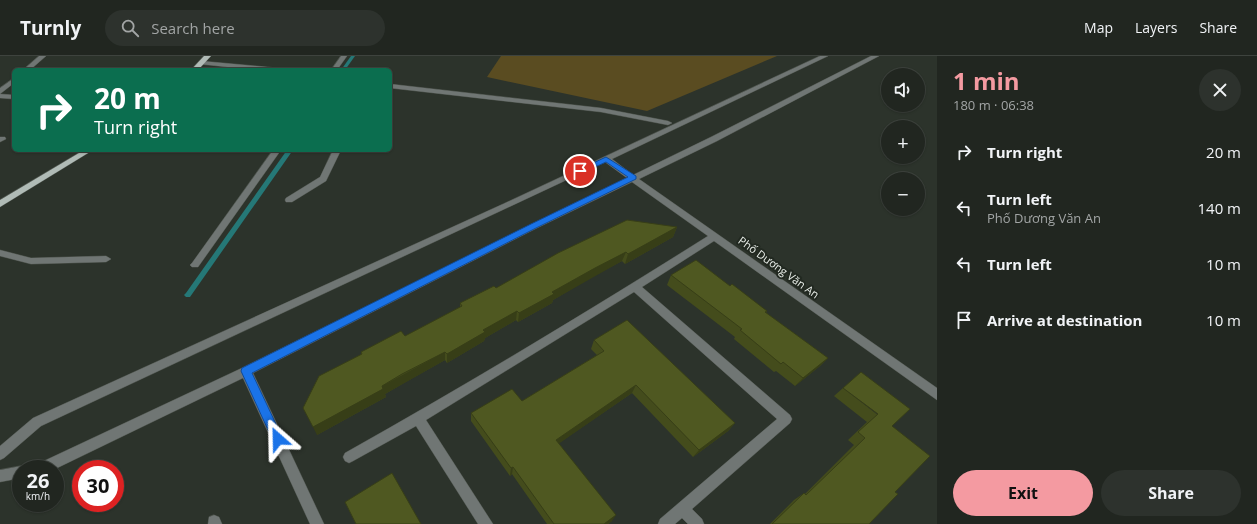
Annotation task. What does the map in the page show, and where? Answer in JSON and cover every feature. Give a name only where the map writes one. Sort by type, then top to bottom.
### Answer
[{"type":"main road","points":[[196,68],[208,56]]},
{"type":"main road","points":[[0,204],[86,152]]},
{"type":"street","points":[[28,68],[42,56]]},
{"type":"street","points":[[335,68],[344,56]]},
{"type":"street","points":[[0,454],[37,422],[825,56]]},
{"type":"street","points":[[60,460],[246,371],[876,56]]},
{"type":"street","points":[[201,63],[256,68]]},
{"type":"street","points":[[0,92],[12,82]]},
{"type":"street","points":[[392,86],[602,110],[668,123]]},
{"type":"street","points":[[0,96],[12,97]]},
{"type":"street","points":[[195,265],[276,152]]},
{"type":"street","points":[[289,200],[323,180],[336,152]]},
{"type":"street","name":"Phố Dương Văn An","points":[[606,159],[937,395]]},
{"type":"street","points":[[349,457],[418,418],[635,287],[715,236]]},
{"type":"street","points":[[0,253],[31,261],[106,259]]},
{"type":"street","points":[[635,287],[786,419],[665,524]]},
{"type":"street","points":[[246,371],[317,524]]},
{"type":"street","points":[[418,418],[486,524]]},
{"type":"street","points":[[0,476],[12,474]]},
{"type":"street","points":[[683,509],[697,524]]},
{"type":"shaded area","points":[[501,56],[777,56],[647,111],[487,77]]},
{"type":"building","points":[[627,220],[677,227],[628,254],[626,252],[595,268],[552,292],[554,294],[519,313],[517,311],[483,330],[485,332],[447,354],[445,352],[402,374],[382,386],[383,389],[313,427],[303,408],[319,376],[362,354],[361,352],[401,331],[405,336],[462,306],[460,303],[494,286],[496,288],[558,253]]},
{"type":"building","points":[[696,260],[730,286],[732,284],[767,311],[765,312],[828,358],[803,378],[783,362],[781,364],[740,330],[742,329],[671,275]]},
{"type":"building","points":[[627,320],[735,423],[699,450],[636,385],[556,440],[616,515],[604,524],[554,524],[513,467],[511,468],[471,413],[512,389],[522,401],[604,351],[594,340]]},
{"type":"building","points":[[861,372],[910,409],[892,426],[930,456],[895,492],[898,494],[869,524],[772,524],[804,493],[806,495],[865,438],[858,432],[878,414],[843,388]]},
{"type":"building","points":[[392,473],[421,524],[356,524],[345,502]]},
{"type":"waterway","points":[[344,68],[353,56]]},
{"type":"waterway","points":[[188,295],[289,152]]},
{"type":"route","points":[[278,439],[246,371],[534,226],[633,178],[606,159],[580,171]]}]
